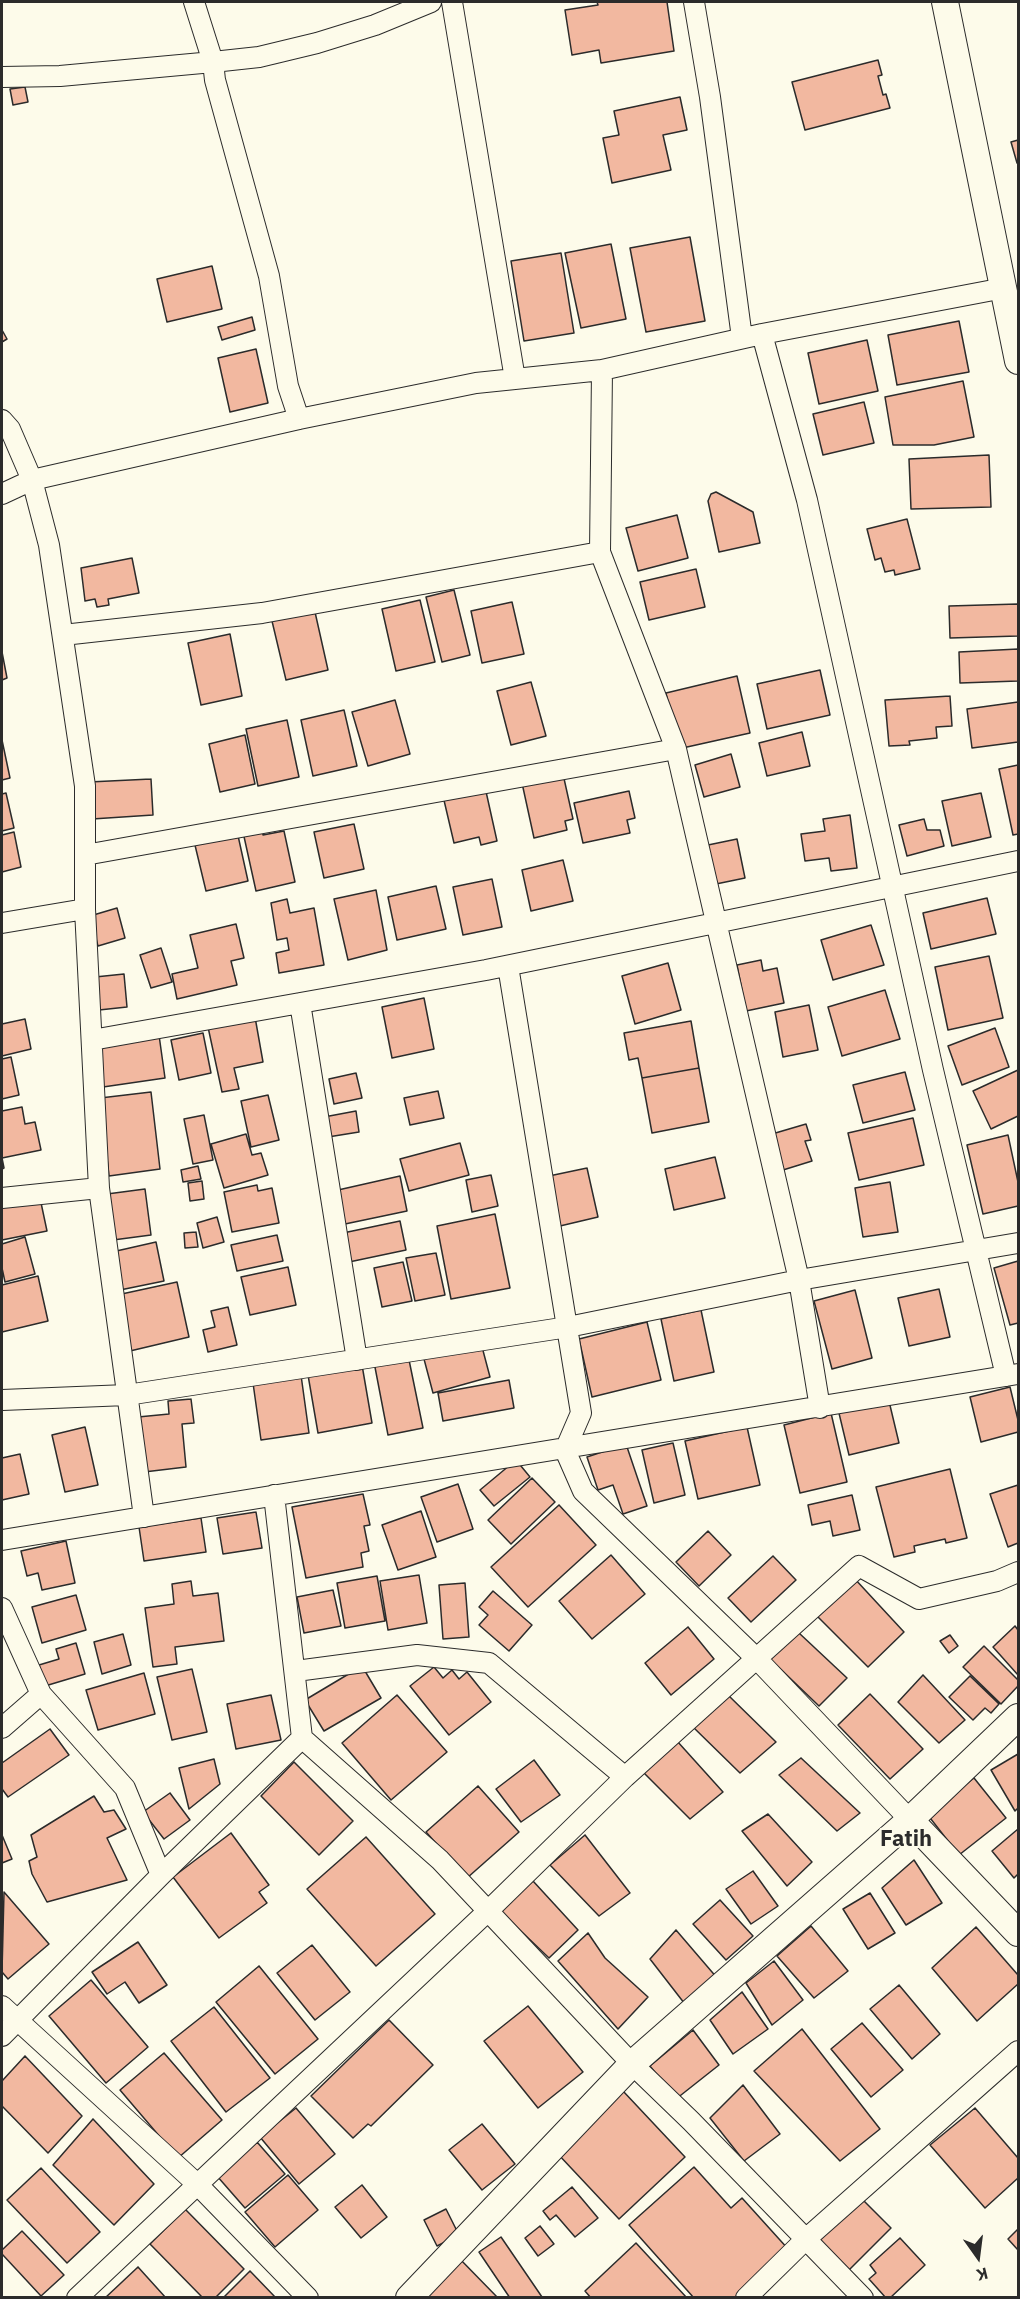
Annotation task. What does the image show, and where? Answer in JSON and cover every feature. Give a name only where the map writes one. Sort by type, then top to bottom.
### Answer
[{"type":"street","points":[[194,2],[213,62],[218,90],[269,276],[288,386],[299,419]]},
{"type":"street","points":[[2,77],[60,76],[259,57],[375,25],[431,2]]},
{"type":"street","points":[[452,2],[515,379]]},
{"type":"street","points":[[694,2],[710,97],[742,338]]},
{"type":"street","points":[[945,2],[1018,361]]},
{"type":"street","points":[[2,494],[32,480],[299,419],[477,383],[602,370],[742,338],[1004,288]]},
{"type":"street","points":[[2,1540],[566,1450],[1012,1375],[933,1070],[807,500],[762,334]]},
{"type":"street","points":[[602,370],[600,552],[675,749],[799,1280],[820,1408]]},
{"type":"street","points":[[2,420],[10,429],[32,480],[49,545],[85,786],[85,909],[99,1188],[144,1517]]},
{"type":"street","points":[[63,635],[262,613],[600,552]]},
{"type":"street","points":[[85,855],[675,749]]},
{"type":"street","points":[[92,1040],[508,966],[1018,861]]},
{"type":"street","points":[[2,923],[85,909]]},
{"type":"street","points":[[508,966],[581,1413],[566,1450],[583,1491],[756,1658],[1018,1933]]},
{"type":"street","points":[[300,1003],[357,1360]]},
{"type":"street","points":[[2,1198],[99,1188]]},
{"type":"street","points":[[2,1400],[128,1395],[357,1360],[568,1327],[799,1280],[1018,1243]]},
{"type":"street","points":[[274,1495],[302,1738],[440,1860],[632,2064],[807,2238],[863,2298]]},
{"type":"street","points":[[77,2298],[489,1910],[625,1777],[859,1566],[919,1599],[997,1581],[1018,1572]]},
{"type":"street","points":[[2,1608],[40,1694],[124,1788],[160,1875]]},
{"type":"street","points":[[296,1671],[417,1655],[489,1663],[625,1777]]},
{"type":"street","points":[[2,1728],[40,1694]]},
{"type":"street","points":[[409,2298],[632,2064],[909,1820],[1018,1717]]},
{"type":"street","points":[[2,2036],[160,1875],[302,1738]]},
{"type":"street","points":[[2,2006],[16,2022],[197,2184],[308,2298]]},
{"type":"street","points":[[746,2298],[807,2238],[1018,2051]]},
{"type":"building","points":[[597,2],[667,2],[674,51],[601,63],[599,50],[572,55],[565,10],[598,5]]},
{"type":"building","points":[[878,60],[882,75],[878,76],[883,95],[886,94],[890,108],[805,130],[792,82]]},
{"type":"building","points":[[25,87],[28,102],[13,105],[10,89]]},
{"type":"building","points":[[680,97],[687,130],[663,135],[671,170],[612,183],[603,138],[619,135],[614,111]]},
{"type":"building","points":[[1018,140],[1018,163],[1017,163],[1011,142]]},
{"type":"building","points":[[690,237],[705,321],[646,332],[630,248]]},
{"type":"building","points":[[611,244],[626,319],[581,328],[565,253]]},
{"type":"building","points":[[561,253],[574,333],[524,341],[511,261]]},
{"type":"building","points":[[212,266],[222,309],[167,322],[157,279]]},
{"type":"building","points":[[252,317],[255,330],[222,340],[218,327]]},
{"type":"building","points":[[959,321],[969,372],[897,385],[888,335]]},
{"type":"building","points":[[2,330],[7,339],[2,342]]},
{"type":"building","points":[[867,340],[878,391],[819,404],[808,353]]},
{"type":"building","points":[[256,349],[268,403],[230,412],[218,358]]},
{"type":"building","points":[[963,381],[974,437],[934,445],[893,445],[885,397]]},
{"type":"building","points":[[864,402],[874,443],[823,455],[813,414]]},
{"type":"building","points":[[989,455],[991,507],[911,509],[909,459]]},
{"type":"building","points":[[716,492],[753,512],[760,543],[719,552],[708,501],[711,494]]},
{"type":"building","points":[[677,515],[688,558],[638,571],[626,528]]},
{"type":"building","points":[[907,519],[920,569],[895,575],[894,570],[885,572],[881,558],[875,560],[867,529]]},
{"type":"building","points":[[132,558],[139,593],[108,599],[109,605],[97,607],[95,599],[85,601],[81,568]]},
{"type":"building","points":[[696,569],[705,607],[649,620],[640,582]]},
{"type":"building","points":[[454,590],[470,655],[442,662],[426,597]]},
{"type":"building","points":[[420,600],[435,662],[396,671],[382,609]]},
{"type":"building","points":[[512,602],[524,654],[482,663],[471,611]]},
{"type":"building","points":[[1018,604],[1018,636],[950,638],[949,606]]},
{"type":"building","points":[[315,612],[328,670],[286,680],[272,621]]},
{"type":"building","points":[[230,634],[242,696],[201,705],[188,643]]},
{"type":"building","points":[[1018,649],[1018,681],[960,683],[959,652]]},
{"type":"building","points":[[2,652],[7,678],[2,680]]},
{"type":"building","points":[[820,670],[830,715],[767,729],[757,684]]},
{"type":"building","points":[[737,676],[750,733],[678,749],[666,693]]},
{"type":"building","points":[[531,682],[546,736],[511,745],[497,691]]},
{"type":"building","points":[[950,696],[952,726],[936,727],[937,738],[909,741],[910,745],[889,746],[885,700]]},
{"type":"building","points":[[395,700],[410,754],[368,766],[352,712]]},
{"type":"building","points":[[1018,702],[1018,742],[972,748],[967,709]]},
{"type":"building","points":[[344,710],[357,766],[313,776],[301,720]]},
{"type":"building","points":[[287,720],[299,777],[258,786],[246,729]]},
{"type":"building","points":[[802,732],[810,766],[767,776],[759,743]]},
{"type":"building","points":[[245,735],[255,784],[220,792],[209,744]]},
{"type":"building","points":[[2,740],[10,778],[2,780]]},
{"type":"building","points":[[731,754],[740,787],[704,797],[695,765]]},
{"type":"building","points":[[1018,765],[1018,834],[1013,835],[999,769]]},
{"type":"building","points":[[563,774],[573,819],[565,821],[567,830],[534,838],[522,783]]},
{"type":"building","points":[[151,779],[153,815],[92,819],[89,782]]},
{"type":"building","points":[[485,787],[497,841],[481,845],[479,837],[454,843],[443,796]]},
{"type":"building","points":[[629,791],[635,818],[627,820],[630,833],[583,843],[574,803]]},
{"type":"building","points":[[6,793],[14,828],[2,831],[2,794]]},
{"type":"building","points":[[981,793],[991,837],[952,846],[942,801]]},
{"type":"building","points":[[850,815],[857,868],[831,871],[829,858],[805,861],[801,834],[825,831],[823,819]]},
{"type":"building","points":[[924,819],[927,830],[940,830],[944,846],[907,856],[899,825]]},
{"type":"building","points":[[354,824],[364,869],[324,878],[314,832]]},
{"type":"building","points":[[262,828],[263,835],[284,831],[295,882],[256,891],[243,832]]},
{"type":"building","points":[[237,831],[248,881],[206,891],[194,841]]},
{"type":"building","points":[[14,832],[21,867],[2,872],[2,835]]},
{"type":"building","points":[[737,839],[745,878],[716,884],[708,845]]},
{"type":"building","points":[[563,860],[573,901],[531,911],[522,870]]},
{"type":"building","points":[[492,879],[502,927],[463,935],[453,887]]},
{"type":"building","points":[[436,886],[446,929],[397,940],[388,897]]},
{"type":"building","points":[[376,890],[387,950],[348,960],[334,899]]},
{"type":"building","points":[[987,898],[996,934],[931,949],[923,913]]},
{"type":"building","points":[[287,899],[290,913],[314,908],[324,965],[279,973],[276,953],[289,950],[287,938],[277,940],[271,903]]},
{"type":"building","points":[[117,908],[125,938],[98,946],[90,916]]},
{"type":"building","points":[[236,924],[244,958],[231,961],[237,985],[177,999],[172,974],[198,968],[190,935]]},
{"type":"building","points":[[871,925],[884,965],[833,980],[821,940]]},
{"type":"building","points":[[161,948],[172,982],[151,988],[140,955]]},
{"type":"building","points":[[989,956],[1003,1018],[948,1030],[935,967]]},
{"type":"building","points":[[761,960],[763,971],[777,968],[784,1003],[746,1011],[737,965]]},
{"type":"building","points":[[668,963],[681,1010],[635,1024],[622,976]]},
{"type":"building","points":[[124,974],[127,1007],[99,1010],[95,977]]},
{"type":"building","points":[[885,990],[900,1039],[842,1056],[828,1007]]},
{"type":"building","points":[[424,998],[434,1049],[392,1058],[382,1007]]},
{"type":"building","points":[[809,1005],[818,1050],[783,1057],[775,1012]]},
{"type":"building","points":[[255,1017],[263,1062],[234,1068],[239,1089],[222,1092],[208,1027]]},
{"type":"building","points":[[25,1019],[31,1049],[2,1056],[2,1024]]},
{"type":"building","points":[[691,1021],[699,1068],[642,1078],[638,1058],[629,1060],[624,1033]]},
{"type":"building","points":[[995,1028],[1009,1067],[962,1085],[948,1046]]},
{"type":"building","points":[[203,1033],[211,1073],[179,1080],[171,1040]]},
{"type":"building","points":[[159,1035],[165,1078],[103,1087],[97,1045]]},
{"type":"building","points":[[11,1057],[19,1095],[2,1099],[2,1059]]},
{"type":"building","points":[[699,1068],[709,1122],[652,1133],[642,1078]]},
{"type":"building","points":[[1018,1070],[1018,1116],[991,1129],[973,1091]]},
{"type":"building","points":[[905,1072],[915,1110],[863,1123],[853,1085]]},
{"type":"building","points":[[356,1073],[362,1098],[334,1104],[329,1079]]},
{"type":"building","points":[[438,1091],[444,1118],[410,1125],[404,1098]]},
{"type":"building","points":[[151,1092],[160,1169],[109,1176],[100,1098]]},
{"type":"building","points":[[268,1095],[279,1140],[251,1147],[241,1101]]},
{"type":"building","points":[[22,1107],[25,1124],[35,1122],[41,1150],[2,1158],[2,1111]]},
{"type":"building","points":[[356,1111],[359,1132],[328,1137],[324,1117]]},
{"type":"building","points":[[204,1115],[213,1160],[193,1164],[184,1119]]},
{"type":"building","points":[[913,1118],[924,1165],[859,1180],[848,1133]]},
{"type":"building","points":[[806,1124],[811,1140],[805,1141],[812,1161],[783,1170],[772,1134]]},
{"type":"building","points":[[246,1134],[252,1155],[261,1153],[268,1175],[224,1188],[211,1144]]},
{"type":"building","points":[[1008,1135],[1018,1182],[1018,1206],[983,1214],[967,1145]]},
{"type":"building","points":[[460,1143],[469,1175],[409,1191],[400,1159]]},
{"type":"building","points":[[715,1157],[725,1198],[674,1210],[665,1169]]},
{"type":"building","points":[[198,1166],[201,1179],[183,1182],[181,1170]]},
{"type":"building","points":[[587,1168],[598,1217],[560,1226],[549,1176]]},
{"type":"building","points":[[491,1175],[498,1206],[472,1212],[466,1180]]},
{"type":"building","points":[[400,1176],[407,1211],[345,1224],[338,1190]]},
{"type":"building","points":[[202,1181],[204,1199],[190,1201],[188,1183]]},
{"type":"building","points":[[890,1182],[898,1232],[863,1237],[855,1188]]},
{"type":"building","points":[[257,1185],[258,1191],[272,1188],[279,1223],[232,1232],[224,1192]]},
{"type":"building","points":[[145,1189],[151,1235],[113,1240],[107,1194]]},
{"type":"building","points":[[40,1198],[47,1231],[2,1240],[2,1206]]},
{"type":"building","points":[[495,1214],[510,1288],[451,1299],[437,1226]]},
{"type":"building","points":[[217,1217],[224,1242],[203,1248],[197,1223]]},
{"type":"building","points":[[400,1221],[406,1250],[349,1262],[343,1233]]},
{"type":"building","points":[[196,1232],[198,1247],[185,1248],[184,1233]]},
{"type":"building","points":[[277,1235],[283,1261],[237,1271],[231,1245]]},
{"type":"building","points":[[25,1237],[35,1274],[5,1282],[2,1268],[2,1244]]},
{"type":"building","points":[[156,1242],[164,1281],[120,1290],[112,1252]]},
{"type":"building","points":[[436,1253],[445,1295],[415,1301],[406,1258]]},
{"type":"building","points":[[1018,1261],[1018,1323],[1010,1325],[994,1268]]},
{"type":"building","points":[[403,1262],[412,1301],[382,1307],[374,1268]]},
{"type":"building","points":[[288,1267],[296,1305],[250,1315],[241,1277]]},
{"type":"building","points":[[38,1276],[48,1321],[2,1332],[2,1285]]},
{"type":"building","points":[[177,1282],[189,1337],[130,1351],[117,1295]]},
{"type":"building","points":[[939,1289],[950,1337],[909,1346],[898,1298]]},
{"type":"building","points":[[855,1290],[872,1358],[832,1369],[814,1301]]},
{"type":"building","points":[[228,1307],[237,1345],[208,1352],[203,1330],[215,1327],[211,1311]]},
{"type":"building","points":[[701,1310],[714,1372],[674,1381],[661,1319]]},
{"type":"building","points":[[647,1322],[661,1380],[592,1397],[579,1339]]},
{"type":"building","points":[[481,1343],[490,1377],[433,1393],[424,1359]]},
{"type":"building","points":[[408,1355],[423,1428],[388,1435],[374,1362]]},
{"type":"building","points":[[362,1365],[372,1423],[318,1433],[308,1375]]},
{"type":"building","points":[[301,1375],[309,1433],[261,1440],[253,1383]]},
{"type":"building","points":[[509,1380],[514,1408],[443,1421],[438,1393]]},
{"type":"building","points":[[1010,1387],[1018,1420],[1018,1432],[981,1442],[970,1397]]},
{"type":"building","points":[[888,1397],[899,1443],[849,1455],[838,1409]]},
{"type":"building","points":[[191,1399],[194,1423],[182,1424],[186,1467],[144,1472],[138,1417],[169,1414],[168,1401]]},
{"type":"building","points":[[831,1413],[847,1482],[800,1493],[784,1425]]},
{"type":"building","points":[[85,1427],[98,1485],[65,1492],[52,1435]]},
{"type":"building","points":[[747,1427],[760,1485],[698,1499],[685,1441]]},
{"type":"building","points":[[673,1443],[685,1495],[654,1503],[642,1450]]},
{"type":"building","points":[[626,1444],[647,1506],[623,1514],[613,1485],[598,1490],[587,1457]]},
{"type":"building","points":[[20,1454],[29,1494],[2,1500],[2,1458]]},
{"type":"building","points":[[516,1460],[530,1477],[494,1506],[480,1490]]},
{"type":"building","points":[[950,1469],[967,1538],[946,1543],[945,1539],[914,1546],[915,1552],[894,1557],[876,1487]]},
{"type":"building","points":[[532,1478],[555,1502],[511,1544],[488,1520]]},
{"type":"building","points":[[458,1484],[473,1529],[437,1542],[421,1497]]},
{"type":"building","points":[[1018,1485],[1018,1543],[1008,1547],[990,1494]]},
{"type":"building","points":[[363,1494],[370,1525],[364,1526],[369,1551],[361,1553],[363,1567],[306,1578],[292,1507]]},
{"type":"building","points":[[852,1495],[860,1530],[833,1536],[830,1521],[812,1525],[808,1505]]},
{"type":"building","points":[[559,1505],[596,1545],[528,1607],[491,1567]]},
{"type":"building","points":[[421,1511],[436,1557],[398,1570],[382,1525]]},
{"type":"building","points":[[256,1512],[262,1548],[223,1554],[217,1518]]},
{"type":"building","points":[[201,1518],[206,1552],[144,1561],[139,1527]]},
{"type":"building","points":[[708,1531],[731,1555],[699,1586],[676,1562]]},
{"type":"building","points":[[66,1541],[75,1583],[42,1590],[38,1573],[27,1576],[21,1551]]},
{"type":"building","points":[[611,1555],[645,1594],[592,1639],[559,1601]]},
{"type":"building","points":[[773,1556],[796,1580],[751,1622],[728,1598]]},
{"type":"building","points":[[419,1575],[427,1623],[388,1630],[380,1581]]},
{"type":"building","points":[[377,1576],[385,1621],[345,1628],[337,1583]]},
{"type":"building","points":[[854,1578],[904,1632],[868,1667],[814,1613]]},
{"type":"building","points":[[191,1581],[193,1596],[218,1593],[224,1641],[175,1647],[177,1664],[153,1667],[145,1608],[174,1604],[172,1584]]},
{"type":"building","points":[[465,1583],[469,1637],[443,1639],[439,1585]]},
{"type":"building","points":[[333,1590],[341,1626],[304,1633],[297,1597]]},
{"type":"building","points":[[493,1591],[532,1625],[509,1651],[479,1625],[488,1615],[479,1607]]},
{"type":"building","points":[[76,1595],[86,1630],[42,1643],[32,1607]]},
{"type":"building","points":[[1015,1626],[1018,1630],[1018,1675],[993,1647]]},
{"type":"building","points":[[688,1627],[714,1659],[671,1695],[645,1663]]},
{"type":"building","points":[[799,1633],[847,1678],[819,1706],[768,1657]]},
{"type":"building","points":[[123,1634],[131,1665],[102,1674],[94,1642]]},
{"type":"building","points":[[950,1635],[958,1646],[949,1653],[940,1641]]},
{"type":"building","points":[[76,1643],[85,1674],[45,1686],[39,1665],[59,1659],[56,1649]]},
{"type":"building","points":[[984,1646],[1018,1680],[1018,1686],[1001,1704],[963,1667]]},
{"type":"building","points":[[362,1666],[381,1698],[324,1731],[305,1700]]},
{"type":"building","points":[[434,1667],[443,1678],[452,1670],[459,1679],[467,1672],[491,1702],[449,1735],[410,1686]]},
{"type":"building","points":[[192,1669],[207,1732],[172,1740],[157,1677]]},
{"type":"building","points":[[144,1673],[155,1714],[98,1730],[86,1690]]},
{"type":"building","points":[[923,1675],[965,1720],[939,1743],[898,1702]]},
{"type":"building","points":[[970,1676],[999,1704],[991,1713],[985,1708],[973,1720],[949,1697]]},
{"type":"building","points":[[870,1694],[923,1749],[890,1779],[838,1725]]},
{"type":"building","points":[[271,1695],[281,1740],[236,1749],[227,1704]]},
{"type":"building","points":[[397,1695],[447,1752],[391,1800],[342,1743]]},
{"type":"building","points":[[728,1695],[776,1742],[740,1773],[692,1726]]},
{"type":"building","points":[[50,1729],[69,1755],[8,1797],[2,1789],[2,1763]]},
{"type":"building","points":[[677,1741],[723,1792],[690,1819],[641,1770]]},
{"type":"building","points":[[1018,1754],[1018,1808],[1015,1811],[991,1770]]},
{"type":"building","points":[[801,1758],[860,1813],[837,1831],[779,1775]]},
{"type":"building","points":[[214,1759],[220,1784],[189,1809],[179,1768]]},
{"type":"building","points":[[534,1760],[560,1795],[521,1822],[496,1789]]},
{"type":"building","points":[[294,1762],[353,1821],[319,1855],[261,1796]]},
{"type":"building","points":[[974,1778],[1006,1818],[959,1855],[927,1814]]},
{"type":"building","points":[[478,1786],[519,1832],[467,1878],[426,1832]]},
{"type":"building","points":[[170,1793],[190,1820],[164,1839],[143,1812]]},
{"type":"building","points":[[94,1796],[104,1812],[114,1810],[126,1829],[107,1838],[127,1880],[47,1902],[32,1874],[29,1861],[37,1857],[31,1835]]},
{"type":"building","points":[[768,1814],[812,1862],[787,1886],[742,1831]]},
{"type":"building","points":[[1018,1829],[1018,1874],[1014,1878],[992,1851]]},
{"type":"building","points":[[231,1833],[269,1885],[259,1892],[267,1903],[219,1938],[173,1877]]},
{"type":"building","points":[[2,1835],[12,1859],[2,1863]]},
{"type":"building","points":[[585,1835],[630,1893],[599,1916],[550,1865]]},
{"type":"building","points":[[366,1837],[435,1914],[376,1966],[307,1889]]},
{"type":"building","points":[[914,1860],[942,1903],[906,1925],[882,1888]]},
{"type":"building","points":[[753,1871],[778,1906],[751,1924],[726,1889]]},
{"type":"building","points":[[533,1881],[578,1930],[549,1958],[499,1910]]},
{"type":"building","points":[[4,1892],[49,1944],[8,1979],[2,1972]]},
{"type":"building","points":[[870,1893],[895,1933],[868,1949],[843,1909]]},
{"type":"building","points":[[720,1900],[753,1936],[726,1960],[693,1924]]},
{"type":"building","points":[[811,1926],[848,1971],[814,1998],[777,1956]]},
{"type":"building","points":[[976,1927],[1018,1975],[1018,1984],[977,2021],[932,1968]]},
{"type":"building","points":[[676,1930],[718,1979],[688,2008],[650,1959]]},
{"type":"building","points":[[588,1933],[605,1958],[648,1997],[618,2029],[558,1961]]},
{"type":"building","points":[[138,1942],[167,1985],[139,2003],[125,1982],[107,1994],[92,1972]]},
{"type":"building","points":[[312,1945],[350,1992],[315,2020],[277,1973]]},
{"type":"building","points":[[774,1961],[803,2000],[772,2025],[746,1983]]},
{"type":"building","points":[[259,1966],[318,2039],[275,2074],[216,2002]]},
{"type":"building","points":[[91,1980],[148,2047],[106,2083],[49,2016]]},
{"type":"building","points":[[899,1985],[940,2034],[912,2059],[870,2009]]},
{"type":"building","points":[[742,1992],[768,2029],[733,2054],[710,2020]]},
{"type":"building","points":[[528,2006],[583,2072],[538,2108],[484,2041]]},
{"type":"building","points":[[214,2007],[270,2078],[226,2112],[171,2041]]},
{"type":"building","points":[[389,2020],[433,2065],[371,2126],[368,2124],[353,2138],[311,2096]]},
{"type":"building","points":[[862,2023],[903,2070],[871,2097],[831,2049]]},
{"type":"building","points":[[802,2029],[880,2129],[840,2161],[754,2071]]},
{"type":"building","points":[[693,2030],[719,2065],[676,2099],[650,2066]]},
{"type":"building","points":[[164,2053],[222,2120],[178,2158],[120,2090]]},
{"type":"building","points":[[25,2056],[82,2116],[48,2153],[2,2106],[2,2081]]},
{"type":"building","points":[[743,2085],[780,2134],[744,2161],[710,2118]]},
{"type":"building","points":[[623,2091],[685,2157],[619,2219],[557,2153]]},
{"type":"building","points":[[296,2108],[335,2154],[299,2184],[260,2137]]},
{"type":"building","points":[[975,2108],[1018,2158],[1018,2178],[985,2208],[930,2145]]},
{"type":"building","points":[[93,2119],[154,2184],[114,2225],[53,2165]]},
{"type":"building","points":[[482,2124],[515,2164],[482,2190],[449,2150]]},
{"type":"building","points":[[257,2142],[285,2174],[245,2208],[217,2176]]},
{"type":"building","points":[[694,2167],[731,2208],[742,2198],[789,2250],[736,2298],[694,2298],[629,2225]]},
{"type":"building","points":[[41,2168],[100,2232],[67,2263],[7,2200]]},
{"type":"building","points":[[288,2175],[318,2210],[275,2247],[245,2212]]},
{"type":"building","points":[[362,2185],[387,2217],[361,2238],[335,2207]]},
{"type":"building","points":[[572,2187],[598,2218],[575,2237],[556,2215],[550,2220],[543,2211]]},
{"type":"building","points":[[860,2197],[891,2228],[849,2270],[818,2240]]},
{"type":"building","points":[[185,2209],[244,2269],[215,2298],[203,2298],[150,2244]]},
{"type":"building","points":[[446,2209],[459,2235],[437,2246],[424,2220]]},
{"type":"building","points":[[540,2226],[554,2244],[538,2256],[525,2238]]},
{"type":"building","points":[[1018,2229],[1018,2250],[1008,2239]]},
{"type":"building","points":[[22,2231],[64,2275],[41,2296],[2,2254],[2,2250]]},
{"type":"building","points":[[501,2237],[541,2298],[510,2298],[479,2252]]},
{"type":"building","points":[[900,2238],[925,2265],[890,2298],[886,2298],[869,2279],[876,2273],[870,2265]]},
{"type":"building","points":[[636,2243],[687,2298],[591,2298],[585,2291]]},
{"type":"building","points":[[457,2256],[498,2298],[424,2298]]},
{"type":"building","points":[[138,2267],[166,2298],[105,2298]]},
{"type":"building","points":[[250,2271],[276,2298],[223,2298]]},
{"type":"district","name":"Fatih","points":[[906,1840]]}]
